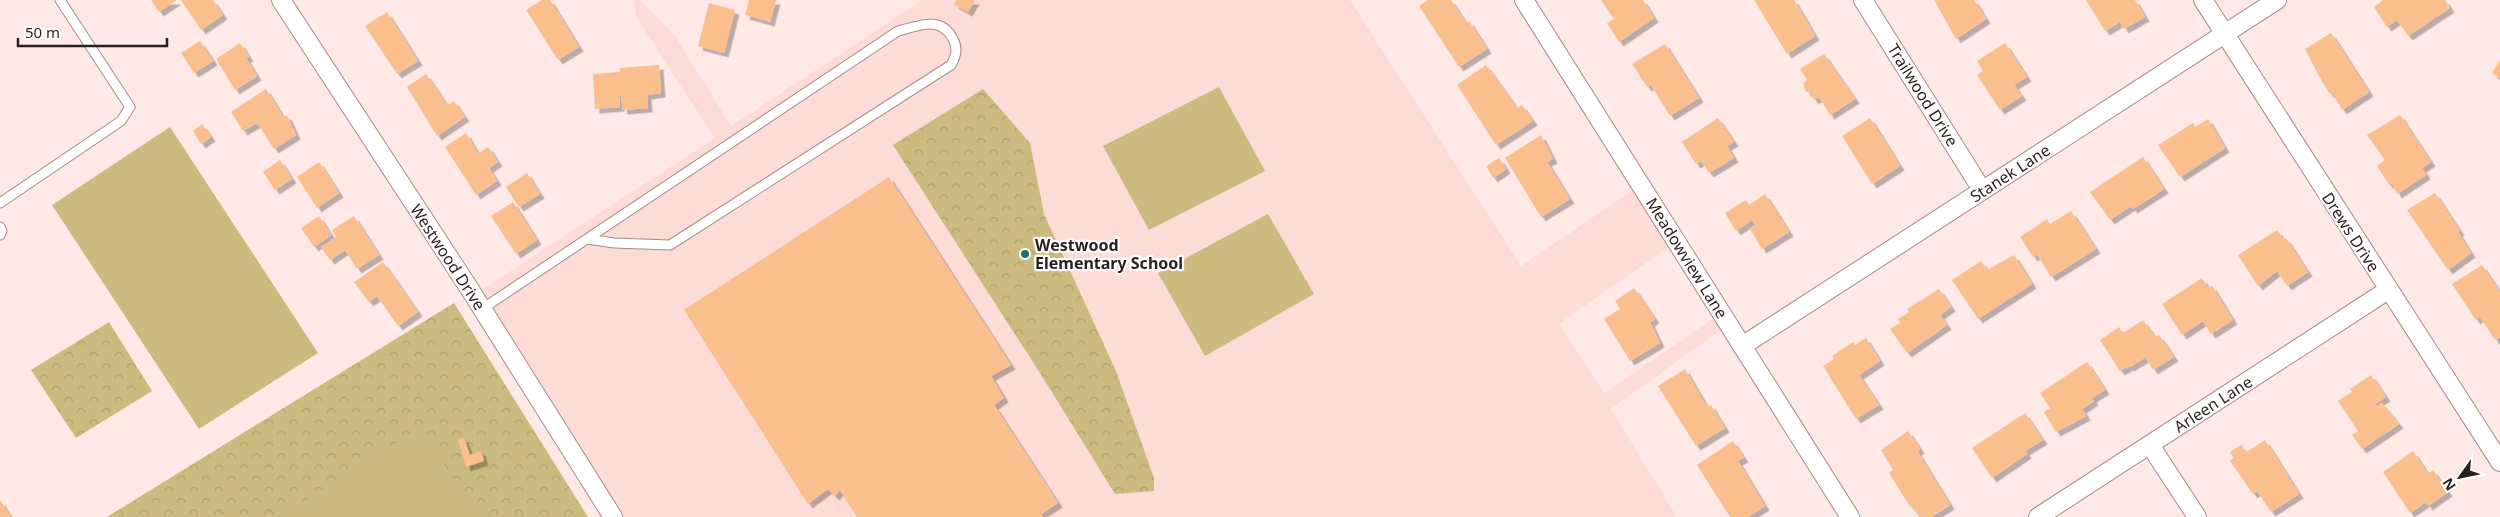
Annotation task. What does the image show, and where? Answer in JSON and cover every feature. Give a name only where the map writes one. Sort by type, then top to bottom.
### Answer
[{"type":"street","name":"Westwood Drive","points":[[280,0],[482,309],[612,517]]},
{"type":"street","name":"Meadowview Lane","points":[[1524,0],[1850,517]]},
{"type":"street","name":"Trailwood Drive","points":[[1863,0],[1982,190]]},
{"type":"street","name":"Drews Drive","points":[[2203,0],[2500,462]]},
{"type":"street","name":"Stanek Lane","points":[[1742,346],[2277,0]]},
{"type":"street","name":"Arleen Lane","points":[[2038,517],[2388,290]]},
{"type":"street","points":[[2150,445],[2197,517]]},
{"type":"lane","points":[[0,203],[121,121],[130,107],[60,0]]},
{"type":"lane","points":[[482,309],[898,32],[931,23],[943,26],[951,35],[956,45],[954,59],[950,65],[670,245],[614,243],[588,239]]},
{"type":"lane","points":[[0,228],[2,231],[0,235]]},
{"type":"shaded area","name":"Westwood Elementary School","points":[[634,0],[640,0],[675,36],[731,126],[922,0],[1350,0],[1521,266],[1641,185],[1676,242],[1559,324],[1604,393],[1722,313],[1729,324],[1611,409],[1677,517],[619,517],[478,292],[715,138],[636,17]]},
{"type":"green space","points":[[1219,87],[1265,171],[1149,230],[1103,146]]},
{"type":"green space","points":[[983,89],[1030,143],[1044,214],[1116,371],[1154,478],[1154,491],[1115,494],[1040,373],[893,145]]},
{"type":"green space","points":[[170,127],[318,353],[199,429],[52,205]]},
{"type":"green space","points":[[1268,214],[1314,294],[1205,356],[1158,273]]},
{"type":"green space","points":[[454,303],[588,517],[107,517]]},
{"type":"green space","points":[[109,322],[152,391],[76,438],[31,370]]},
{"type":"green space","points":[[420,428],[478,517],[280,517]]},
{"type":"building","points":[[151,0],[177,0],[159,12]]},
{"type":"building","points":[[181,0],[213,0],[223,15],[201,30]]},
{"type":"building","points":[[542,0],[550,0],[579,47],[558,60],[526,10]]},
{"type":"building","points":[[749,0],[776,0],[770,22],[745,15]]},
{"type":"building","points":[[956,0],[975,0],[968,12],[954,4]]},
{"type":"building","points":[[1428,0],[1451,0],[1466,23],[1469,21],[1487,49],[1459,67],[1419,6]]},
{"type":"building","points":[[1601,0],[1643,0],[1654,18],[1619,42],[1607,23],[1614,19]]},
{"type":"building","points":[[1754,0],[1794,0],[1815,36],[1787,54]]},
{"type":"building","points":[[1934,0],[1974,0],[1986,19],[1956,39]]},
{"type":"building","points":[[2086,0],[2135,0],[2145,17],[2124,29],[2120,22],[2105,31]]},
{"type":"building","points":[[2383,0],[2445,0],[2450,8],[2408,36],[2397,20],[2387,27],[2374,7]]},
{"type":"building","points":[[709,3],[735,10],[724,53],[698,46]]},
{"type":"building","points":[[387,12],[418,61],[397,74],[365,26]]},
{"type":"building","points":[[2331,33],[2369,92],[2342,110],[2332,92],[2329,93],[2305,49]]},
{"type":"building","points":[[200,41],[213,61],[194,73],[181,53]]},
{"type":"building","points":[[240,43],[249,57],[246,58],[257,76],[235,90],[216,59]]},
{"type":"building","points":[[2005,43],[2027,77],[2014,85],[2022,96],[2000,110],[1977,75],[1983,71],[1977,61]]},
{"type":"building","points":[[1665,44],[1699,98],[1670,116],[1651,85],[1647,87],[1632,64]]},
{"type":"building","points":[[1824,54],[1855,99],[1830,115],[1819,97],[1814,100],[1809,92],[1806,92],[1803,83],[1807,80],[1800,69]]},
{"type":"building","points":[[2500,60],[2500,78],[2492,73]]},
{"type":"building","points":[[659,65],[661,93],[647,95],[648,108],[623,110],[621,96],[619,96],[620,107],[595,109],[593,74],[620,72],[620,68]]},
{"type":"building","points":[[1486,65],[1517,108],[1522,105],[1533,121],[1496,145],[1457,85]]},
{"type":"building","points":[[426,74],[447,105],[454,101],[465,117],[437,136],[407,87]]},
{"type":"building","points":[[266,89],[283,117],[287,115],[296,135],[274,149],[257,123],[243,131],[231,112]]},
{"type":"building","points":[[2400,115],[2431,162],[2422,168],[2426,175],[2397,194],[2392,183],[2389,185],[2377,166],[2385,160],[2367,135]]},
{"type":"building","points":[[1718,118],[1734,142],[1727,146],[1734,158],[1709,173],[1701,161],[1696,164],[1682,142]]},
{"type":"building","points":[[1870,118],[1900,166],[1872,184],[1842,136]]},
{"type":"building","points":[[2208,119],[2225,148],[2180,177],[2158,145],[2193,123],[2195,127]]},
{"type":"building","points":[[202,124],[211,137],[201,144],[193,131]]},
{"type":"building","points":[[466,133],[478,154],[488,147],[498,162],[489,168],[497,181],[476,195],[445,147]]},
{"type":"building","points":[[1541,135],[1553,159],[1547,162],[1570,199],[1541,217],[1505,158]]},
{"type":"building","points":[[2143,157],[2164,189],[2133,209],[2131,206],[2110,220],[2090,192]]},
{"type":"building","points":[[1499,158],[1506,169],[1493,178],[1486,166]]},
{"type":"building","points":[[280,160],[292,179],[275,190],[263,172]]},
{"type":"building","points":[[319,162],[339,193],[317,208],[297,177]]},
{"type":"building","points":[[527,173],[540,194],[519,207],[506,187]]},
{"type":"building","points":[[889,177],[1011,365],[991,376],[1004,398],[994,405],[1058,503],[1041,514],[1043,517],[857,517],[840,490],[835,496],[828,489],[808,504],[684,310]]},
{"type":"building","points":[[2435,193],[2460,231],[2458,232],[2471,253],[2448,270],[2407,210]]},
{"type":"building","points":[[1765,194],[1789,232],[1762,249],[1750,229],[1756,225],[1752,220],[1736,231],[1725,213],[1746,200],[1749,205]]},
{"type":"building","points":[[513,202],[537,240],[516,254],[491,216]]},
{"type":"building","points":[[2071,211],[2096,249],[2051,277],[2037,254],[2033,257],[2020,237],[2047,219],[2050,224]]},
{"type":"building","points":[[319,216],[331,235],[314,247],[301,228]]},
{"type":"building","points":[[354,216],[379,255],[357,269],[345,250],[330,260],[321,247],[336,237],[332,230]]},
{"type":"building","points":[[2277,230],[2284,240],[2286,238],[2308,272],[2287,286],[2277,271],[2258,286],[2238,255]]},
{"type":"building","points":[[2014,255],[2032,284],[1978,319],[1952,280],[1981,261],[1987,270]]},
{"type":"building","points":[[383,262],[418,312],[398,326],[377,296],[369,302],[354,282]]},
{"type":"building","points":[[2482,265],[2500,292],[2500,337],[2495,340],[2480,317],[2476,320],[2452,284]]},
{"type":"building","points":[[2202,278],[2208,288],[2212,286],[2233,320],[2211,334],[2203,321],[2182,335],[2162,304]]},
{"type":"building","points":[[1634,288],[1655,319],[1650,322],[1660,343],[1630,361],[1604,319],[1620,309],[1615,301]]},
{"type":"building","points":[[1939,289],[1951,307],[1940,315],[1947,325],[1907,353],[1890,329],[1900,323],[1898,319],[1909,312],[1907,309]]},
{"type":"building","points":[[2143,320],[2155,337],[2159,335],[2174,357],[2153,370],[2145,356],[2130,367],[2120,371],[2100,340],[2119,327],[2123,333]]},
{"type":"building","points":[[1866,338],[1880,361],[1859,375],[1879,405],[1856,419],[1823,366],[1834,359],[1832,356],[1853,342],[1855,345]]},
{"type":"building","points":[[2087,362],[2105,390],[2092,398],[2094,401],[2082,409],[2086,416],[2056,432],[2044,412],[2050,408],[2040,393]]},
{"type":"building","points":[[1685,369],[1707,407],[1711,405],[1725,428],[1696,446],[1658,386]]},
{"type":"building","points":[[2371,375],[2386,397],[2375,404],[2377,406],[2382,403],[2399,424],[2362,449],[2352,435],[2358,431],[2338,401],[2352,392],[2350,389]]},
{"type":"building","points":[[2025,413],[2043,440],[2025,451],[2027,454],[1992,478],[1972,448]]},
{"type":"building","points":[[1908,431],[1920,449],[1917,451],[1950,505],[1931,517],[1919,517],[1912,506],[1911,508],[1889,473],[1893,470],[1881,450]]},
{"type":"building","points":[[464,438],[470,455],[481,451],[484,461],[466,467],[458,440]]},
{"type":"building","points":[[2265,440],[2299,494],[2271,512],[2257,491],[2253,494],[2230,461],[2234,458],[2230,452],[2241,445],[2246,452]]},
{"type":"building","points":[[1733,441],[1744,458],[1738,461],[1765,506],[1748,517],[1730,517],[1697,465]]},
{"type":"building","points":[[2413,451],[2428,474],[2433,470],[2448,492],[2428,506],[2426,502],[2410,513],[2383,472]]},
{"type":"building","points":[[0,500],[11,517],[0,517]]},
{"type":"place","name":"Westwood Elementary School","points":[[1025,254]]}]
